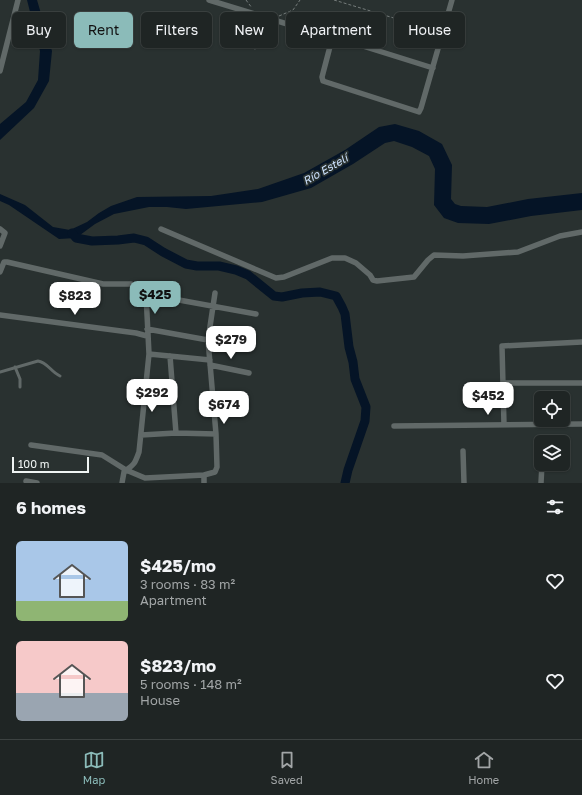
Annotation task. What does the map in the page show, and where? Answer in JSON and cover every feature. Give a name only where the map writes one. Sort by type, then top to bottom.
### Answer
[{"type":"street","points":[[0,71],[18,0]]},
{"type":"street","points":[[209,0],[250,12]]},
{"type":"street","points":[[449,12],[452,0]]},
{"type":"street","points":[[329,48],[322,77],[323,80],[419,112],[439,48]]},
{"type":"street","points":[[369,48],[433,68]]},
{"type":"street","points":[[0,229],[5,233],[0,246]]},
{"type":"street","points":[[161,229],[276,278],[284,277],[332,258],[345,258],[356,263],[370,275],[373,280],[377,281],[414,277],[434,255],[463,256],[518,252],[560,236],[582,232]]},
{"type":"street","points":[[0,272],[4,262],[7,262],[103,284],[131,284]]},
{"type":"street","points":[[30,445],[102,455],[145,481],[213,474],[217,467],[216,434],[208,340],[216,293]]},
{"type":"street","points":[[122,483],[122,475],[135,463],[139,452],[149,354],[146,294],[256,314]]},
{"type":"street","points":[[0,315],[136,333],[147,332],[208,340],[252,348]]},
{"type":"street","points":[[504,425],[502,346],[582,342]]},
{"type":"street","points":[[149,354],[210,362],[249,372]]},
{"type":"street","points":[[170,356],[176,433]]},
{"type":"street","points":[[504,383],[582,383]]},
{"type":"street","points":[[394,426],[582,424]]},
{"type":"street","points":[[141,435],[176,433],[216,434]]},
{"type":"street","points":[[463,451],[464,483]]},
{"type":"street","points":[[541,483],[542,471]]},
{"type":"street","points":[[204,475],[204,483]]},
{"type":"street","points":[[26,481],[37,483]]},
{"type":"lane","points":[[0,372],[38,360],[43,362],[54,373],[60,376]]},
{"type":"lane","points":[[15,367],[20,379],[20,387]]},
{"type":"path","points":[[246,0],[254,11]]},
{"type":"path","points":[[278,16],[293,10],[300,0]]},
{"type":"path","points":[[334,0],[394,18]]},
{"type":"water","points":[[27,0],[37,0],[41,12],[30,12]]},
{"type":"water","points":[[39,48],[51,48],[49,81],[34,108],[0,140],[0,124],[26,102],[38,80]]},
{"type":"water","name":"Río Estelí","points":[[395,124],[419,131],[442,144],[452,165],[451,199],[455,204],[461,206],[487,207],[528,199],[582,193],[582,210],[531,216],[489,224],[458,223],[444,218],[434,205],[435,169],[429,156],[412,147],[394,141],[385,143],[353,164],[311,188],[262,202],[186,209],[149,207],[114,214],[95,224],[76,238],[59,239],[9,205],[0,201],[0,194],[25,205],[53,227],[70,230],[87,222],[111,206],[137,197],[211,196],[258,189],[304,173],[345,150],[379,127]]},
{"type":"waterway","points":[[72,233],[76,238],[92,241],[134,238],[146,241],[186,264],[197,266],[219,266],[236,270],[248,275],[274,296],[282,297],[302,293],[320,292],[336,296],[345,314],[355,379],[366,407],[365,421],[345,483]]}]
